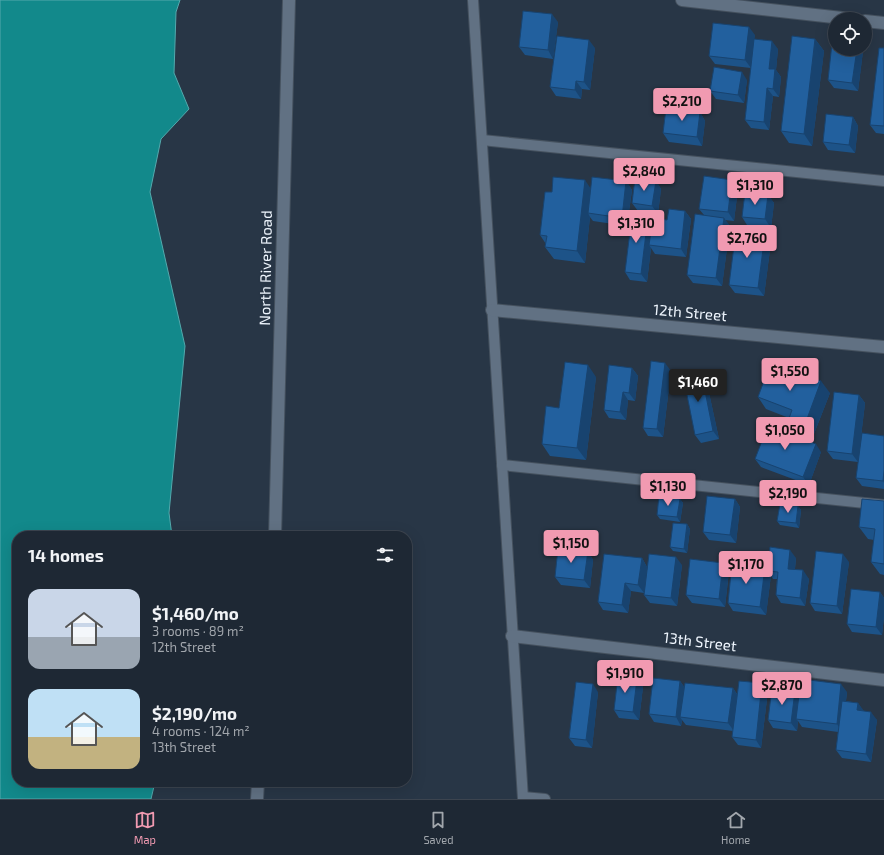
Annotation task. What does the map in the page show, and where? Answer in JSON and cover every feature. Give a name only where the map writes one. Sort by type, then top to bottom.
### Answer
[{"type":"street","name":"North River Road","points":[[275,531],[289,0]]},
{"type":"street","points":[[682,0],[828,16]]},
{"type":"street","points":[[872,22],[884,23]]},
{"type":"street","name":"12th Street","points":[[492,310],[884,347]]},
{"type":"street","name":"13th Street","points":[[512,636],[884,680]]},
{"type":"street","points":[[257,799],[258,787]]},
{"type":"lane","points":[[473,0],[523,798],[545,799]]},
{"type":"lane","points":[[482,140],[884,181]]},
{"type":"lane","points":[[502,465],[884,505]]},
{"type":"shaded area","points":[[0,0],[180,0],[176,12],[174,73],[189,109],[161,139],[150,192],[185,346],[169,513],[171,531],[12,531],[12,787],[154,787],[151,799],[0,799]]},
{"type":"building","points":[[523,11],[552,14],[548,50],[519,47]]},
{"type":"building","points":[[713,23],[749,27],[745,60],[709,56]]},
{"type":"building","points":[[557,36],[589,40],[584,82],[576,81],[575,90],[550,87]]},
{"type":"building","points":[[792,36],[815,39],[804,134],[781,131]]},
{"type":"building","points":[[754,39],[772,41],[769,69],[775,69],[773,89],[767,88],[764,122],[745,120]]},
{"type":"building","points":[[879,48],[884,48],[884,126],[870,125]]},
{"type":"building","points":[[831,56],[856,56],[852,83],[828,80]]},
{"type":"building","points":[[714,67],[742,72],[738,95],[710,91]]},
{"type":"building","points":[[666,108],[700,112],[697,137],[663,133]]},
{"type":"building","points":[[826,114],[853,117],[849,145],[823,142]]},
{"type":"building","points":[[704,176],[732,180],[728,212],[699,209]]},
{"type":"building","points":[[553,177],[585,180],[577,251],[545,247],[547,236],[540,235],[545,192],[552,192]]},
{"type":"building","points":[[592,177],[626,181],[622,218],[588,213]]},
{"type":"building","points":[[635,178],[656,181],[652,206],[632,203]]},
{"type":"building","points":[[745,192],[768,195],[765,219],[742,217]]},
{"type":"building","points":[[669,209],[685,211],[681,249],[649,245],[653,218],[667,220]]},
{"type":"building","points":[[695,214],[724,218],[716,278],[687,275]]},
{"type":"building","points":[[632,215],[648,217],[641,274],[625,272]]},
{"type":"building","points":[[736,230],[765,234],[758,288],[729,285]]},
{"type":"building","points":[[651,361],[665,363],[657,429],[643,428]]},
{"type":"building","points":[[565,362],[588,365],[577,448],[542,444],[546,406],[559,408]]},
{"type":"building","points":[[771,362],[821,381],[804,427],[788,421],[792,410],[758,397]]},
{"type":"building","points":[[609,365],[632,368],[629,393],[623,392],[620,412],[604,410]]},
{"type":"building","points":[[701,371],[713,431],[695,435],[683,375]]},
{"type":"building","points":[[834,392],[859,395],[852,454],[827,451]]},
{"type":"building","points":[[768,425],[816,444],[803,477],[755,459]]},
{"type":"building","points":[[862,433],[884,436],[883,481],[856,478]]},
{"type":"building","points":[[659,496],[680,499],[677,517],[657,515]]},
{"type":"building","points":[[707,496],[735,499],[730,535],[703,532]]},
{"type":"building","points":[[862,499],[884,501],[884,564],[871,562],[875,529],[859,527]]},
{"type":"building","points":[[780,504],[798,506],[796,523],[777,521]]},
{"type":"building","points":[[673,523],[687,524],[684,549],[670,547]]},
{"type":"building","points":[[770,547],[790,550],[788,569],[803,570],[800,598],[776,595],[778,572],[768,571]]},
{"type":"building","points":[[558,548],[588,551],[584,580],[555,577]]},
{"type":"building","points":[[816,551],[843,554],[837,606],[810,603]]},
{"type":"building","points":[[604,554],[642,558],[638,585],[625,583],[622,605],[598,602]]},
{"type":"building","points":[[649,554],[676,557],[671,598],[644,595]]},
{"type":"building","points":[[690,559],[723,563],[719,599],[686,595]]},
{"type":"building","points":[[732,563],[765,567],[760,607],[728,603]]},
{"type":"building","points":[[851,589],[880,592],[876,627],[847,624]]},
{"type":"building","points":[[618,676],[637,679],[633,712],[614,710]]},
{"type":"building","points":[[653,678],[680,681],[676,717],[649,714]]},
{"type":"building","points":[[801,679],[841,684],[837,724],[796,719]]},
{"type":"building","points":[[739,681],[762,683],[756,740],[732,737]]},
{"type":"building","points":[[576,682],[593,684],[586,740],[569,738]]},
{"type":"building","points":[[685,683],[733,688],[728,723],[680,717]]},
{"type":"building","points":[[772,688],[795,691],[791,723],[768,720]]},
{"type":"building","points":[[842,701],[858,703],[857,710],[871,712],[866,754],[836,750]]}]
